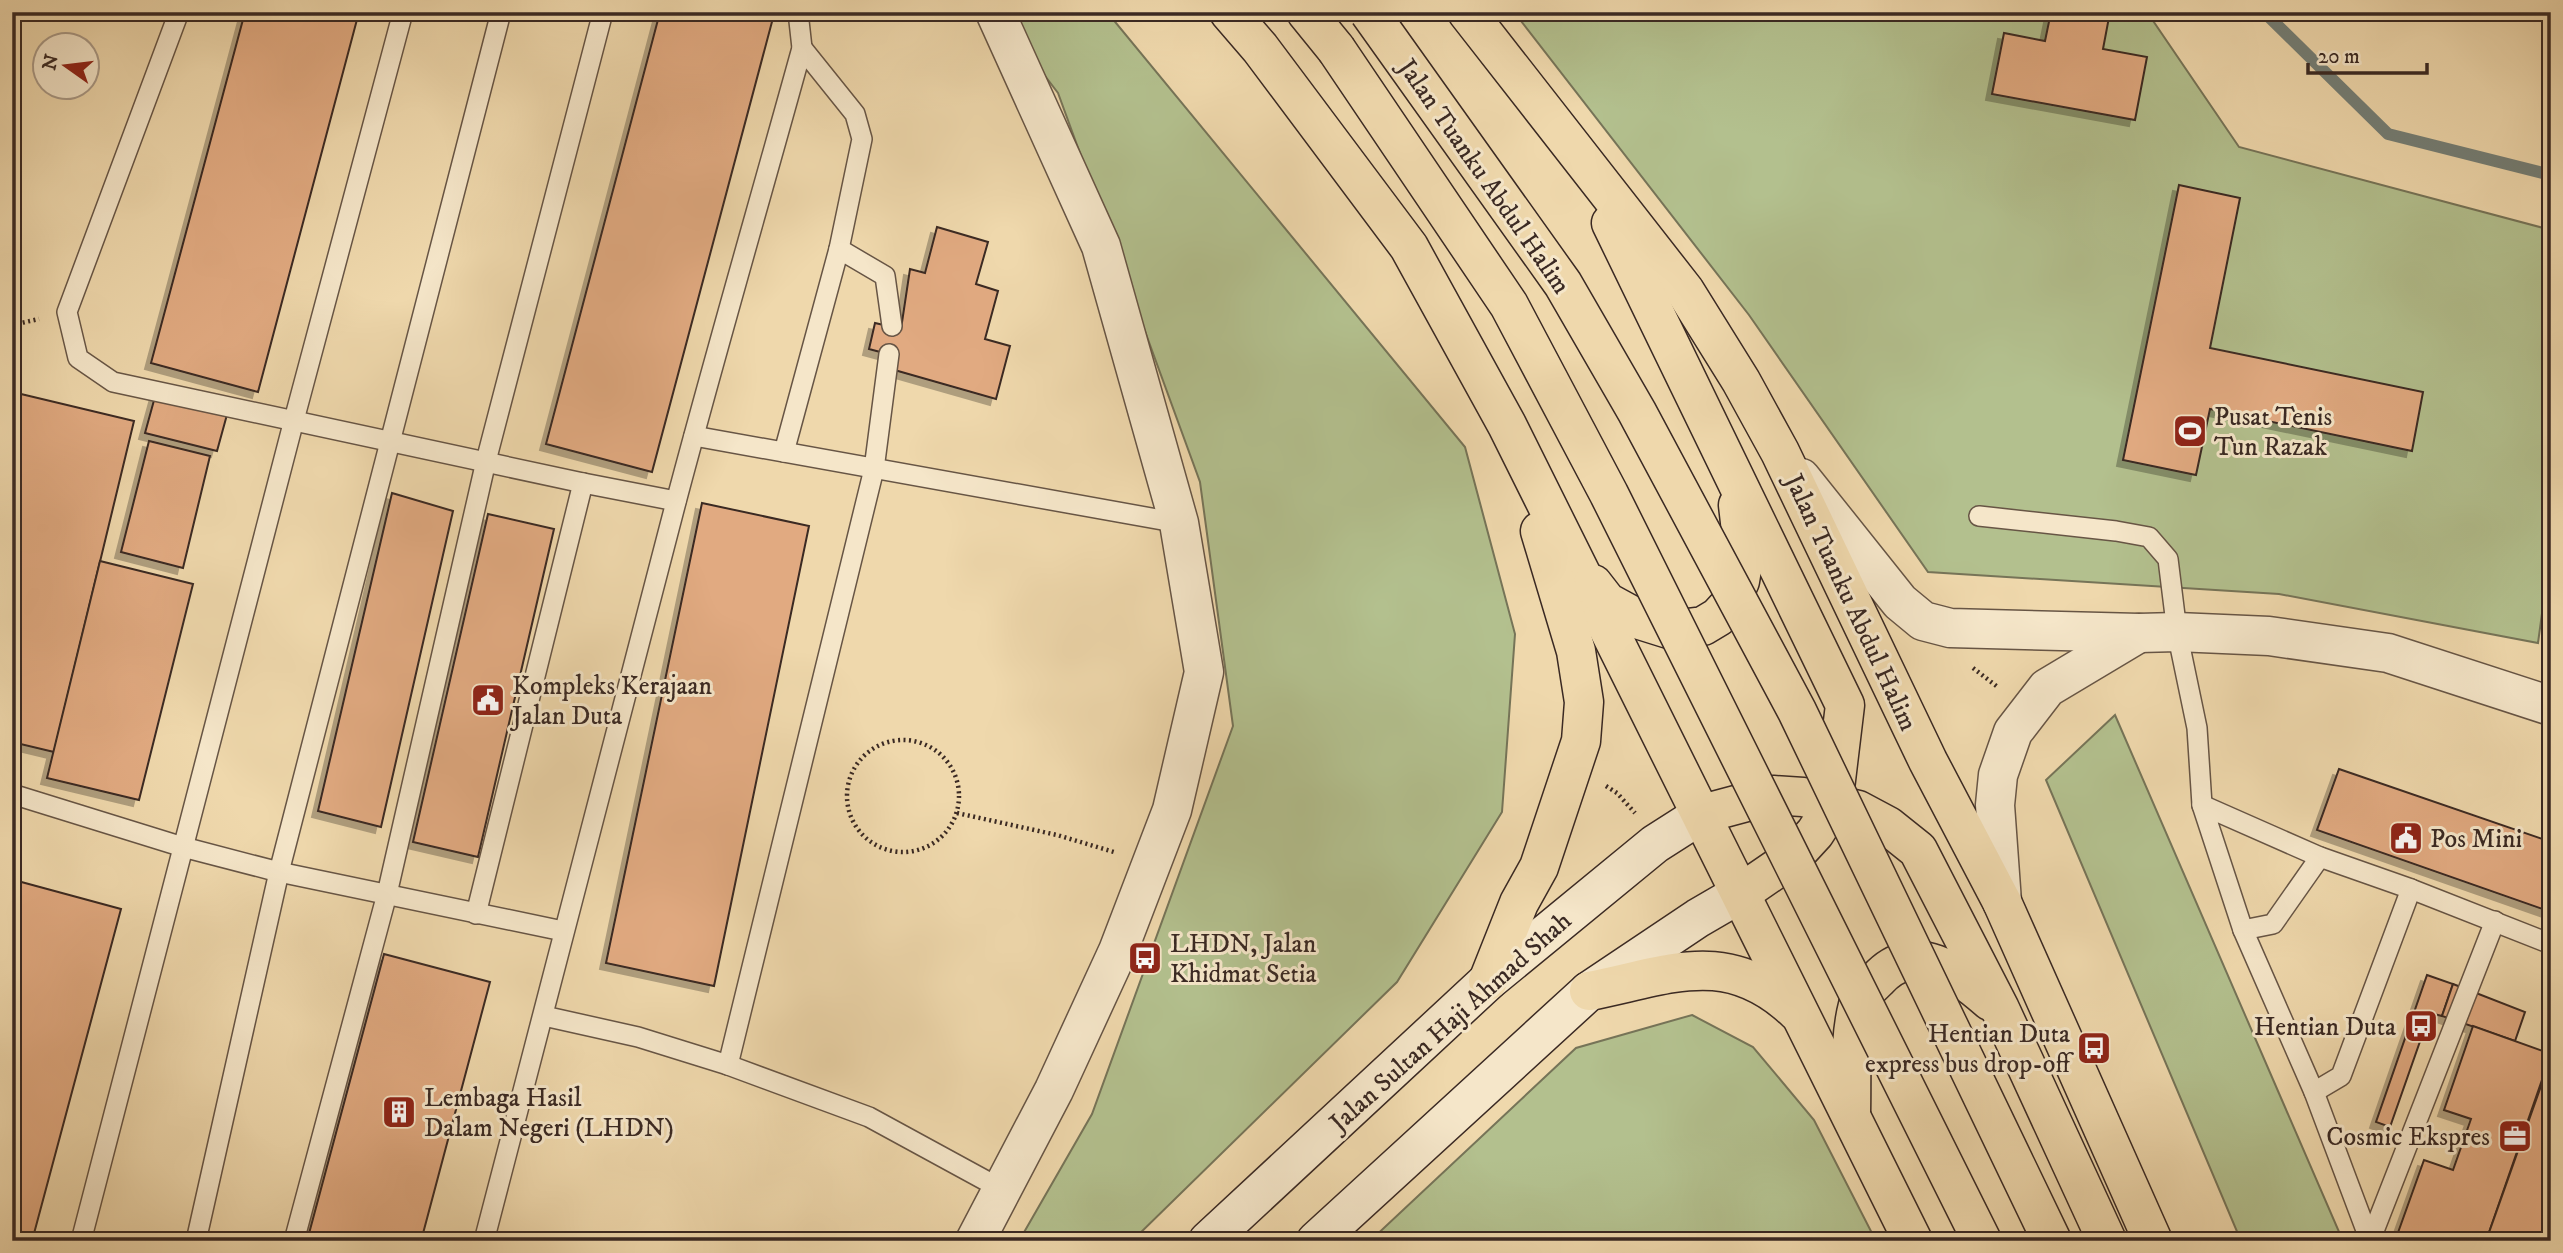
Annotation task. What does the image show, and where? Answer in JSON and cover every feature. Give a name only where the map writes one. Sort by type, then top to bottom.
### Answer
[{"type":"main road","points":[[1229,12],[1260,48],[1409,247],[1507,425],[1913,1241]]},
{"type":"main road","name":"Jalan Tuanku Abdul Halim","points":[[1306,12],[1336,49],[1509,305],[1615,506],[1982,1241]]},
{"type":"main road","name":"Jalan Tuanku Abdul Halim","points":[[1369,12],[1563,284],[1637,412],[1797,711],[2052,1241]]},
{"type":"main road","name":"Jalan Tuanku Abdul Halim","points":[[1467,12],[1685,291],[1741,381],[1780,452],[1928,761],[2002,902],[2154,1241]]},
{"type":"main road","points":[[1574,149],[1845,705],[1833,805],[1815,833],[1791,858],[1741,893]]},
{"type":"main road","points":[[1488,981],[1519,903],[1539,867],[1554,828],[1581,741],[1584,702],[1576,650],[1507,425]]},
{"type":"main road","points":[[1575,561],[1608,602],[1640,620],[1672,630],[1703,626],[1711,622],[1729,605],[1740,581],[1744,557],[1733,475]]},
{"type":"main road","points":[[1702,814],[1773,795],[1803,797],[1858,810],[1888,826],[1918,850],[2000,1009],[2107,1241]]},
{"type":"main road","points":[[1851,1115],[1853,1035],[1858,1001],[1881,975],[1904,962],[1929,960],[1960,975],[2000,1009]]},
{"type":"main road","points":[[1590,991],[1683,970],[1721,970],[1764,986],[1799,1013]]},
{"type":"street","points":[[975,1241],[1054,1090],[1118,951],[1172,810],[1204,672],[1180,523],[1101,246],[995,12]]},
{"type":"street","points":[[1780,452],[1900,601],[1923,621],[1950,628],[2269,636],[2388,653],[2551,706]]},
{"type":"street","points":[[2002,902],[1995,805],[1998,775],[2013,732],[2047,688],[2139,633]]},
{"type":"street","name":"Jalan Sultan Haji Ahmad Shah","points":[[1208,1241],[1488,981],[1655,844],[1702,814]]},
{"type":"street","points":[[1316,1241],[1590,991],[1698,918],[1741,893]]},
{"type":"lane","points":[[179,12],[68,312],[78,358],[113,382],[676,501]]},
{"type":"lane","points":[[81,1241],[403,12]]},
{"type":"lane","points":[[196,1241],[279,872],[501,12]]},
{"type":"lane","points":[[294,1241],[387,894],[486,461],[603,12]]},
{"type":"lane","points":[[484,1241],[676,501],[802,48],[798,12]]},
{"type":"lane","points":[[784,452],[839,249],[862,138],[855,114],[802,48]]},
{"type":"lane","points":[[839,249],[885,276],[892,326]]},
{"type":"lane","points":[[728,1065],[874,469],[889,354]]},
{"type":"lane","points":[[694,436],[1180,523]]},
{"type":"lane","points":[[476,914],[583,483]]},
{"type":"lane","points":[[1979,516],[2149,537],[2168,559],[2177,632],[2197,728],[2202,805],[2243,930],[2315,1092],[2370,1241]]},
{"type":"lane","points":[[12,794],[183,847],[279,872],[563,931]]},
{"type":"lane","points":[[2202,805],[2320,857],[2411,889],[2551,944]]},
{"type":"lane","points":[[2243,930],[2273,924],[2320,857]]},
{"type":"lane","points":[[2315,1092],[2341,1076],[2411,889]]},
{"type":"lane","points":[[2370,1241],[2495,921]]},
{"type":"lane","points":[[544,1016],[638,1037],[728,1065],[869,1117],[1003,1189]]},
{"type":"path","points":[[903,740],[920,743],[936,750],[957,778],[957,813],[948,831],[934,844],[916,852],[897,852],[878,847],[863,836],[852,819],[847,800],[849,781],[858,764],[878,747],[903,740]]},
{"type":"path","points":[[957,813],[1094,845]]},
{"type":"green space","points":[[996,12],[1107,12],[1465,447],[1515,634],[1502,812],[1397,982],[1132,1241],[1019,1241],[1092,1114],[1233,726],[1200,482],[1058,93]]},
{"type":"green space","name":"Pusat Tenis Tun Razak","points":[[1514,12],[2147,12],[2239,147],[2551,230],[2551,547],[2538,643],[2279,594],[1928,572],[1749,315]]},
{"type":"green space","points":[[2115,715],[2343,1241],[2241,1241],[2046,780]]},
{"type":"green space","points":[[1692,1015],[1753,1047],[1814,1120],[1876,1241],[1370,1241],[1576,1048]]},
{"type":"building","points":[[245,12],[359,12],[258,392],[151,363]]},
{"type":"building","points":[[660,12],[750,12],[773,18],[652,472],[546,444]]},
{"type":"building","points":[[2051,12],[2110,12],[2103,49],[2147,57],[2135,120],[1992,94],[2004,33],[2045,41]]},
{"type":"building","points":[[2179,185],[2240,198],[2210,348],[2423,392],[2412,451],[2210,409],[2196,475],[2123,460]]},
{"type":"building","points":[[937,227],[988,242],[976,284],[998,291],[985,339],[1010,346],[996,399],[891,369],[895,356],[869,349],[875,323],[901,329],[910,269],[925,273]]},
{"type":"building","points":[[156,393],[228,411],[217,451],[145,433]]},
{"type":"building","points":[[21,394],[134,421],[54,752],[12,742],[12,431]]},
{"type":"building","points":[[149,441],[210,456],[183,568],[121,552]]},
{"type":"building","points":[[392,493],[453,511],[381,827],[318,811]]},
{"type":"building","points":[[702,503],[809,526],[714,986],[606,963]]},
{"type":"building","points":[[488,514],[554,529],[478,857],[413,842]]},
{"type":"building","points":[[100,561],[193,584],[139,800],[47,778]]},
{"type":"building","points":[[2339,769],[2551,842],[2551,912],[2317,830]]},
{"type":"building","points":[[14,880],[121,909],[32,1241],[12,1241]]},
{"type":"building","name":"Lembaga Hasil Dalam Negeri (LHDN)","points":[[384,954],[490,982],[421,1241],[307,1241]]},
{"type":"building","points":[[2427,975],[2453,984],[2442,1016],[2430,1013],[2390,1127],[2376,1122]]},
{"type":"building","points":[[2453,984],[2525,1012],[2515,1041],[2442,1016]]},
{"type":"building","points":[[2473,1026],[2551,1054],[2486,1241],[2395,1241],[2424,1160],[2453,1170],[2471,1119],[2444,1110]]},
{"type":"building","points":[[2551,1058],[2551,1241],[2486,1241]]},
{"type":"waterway","points":[[2264,12],[2388,134],[2551,175]]},
{"type":"place","name":"Pusat Tenis Tun Razak","points":[[2190,431]]},
{"type":"place","name":"Kompleks Kerajaan Jalan Duta","points":[[488,700]]},
{"type":"place","name":"Pos Mini","points":[[2406,838]]},
{"type":"place","name":"LHDN, Jalan Khidmat Setia","points":[[1145,958]]},
{"type":"place","name":"Hentian Duta","points":[[2421,1026]]},
{"type":"place","name":"Hentian Duta express bus drop-off","points":[[2094,1048]]},
{"type":"place","name":"Lembaga Hasil Dalam Negeri (LHDN)","points":[[399,1112]]},
{"type":"place","name":"Cosmic Ekspres","points":[[2515,1136]]}]
